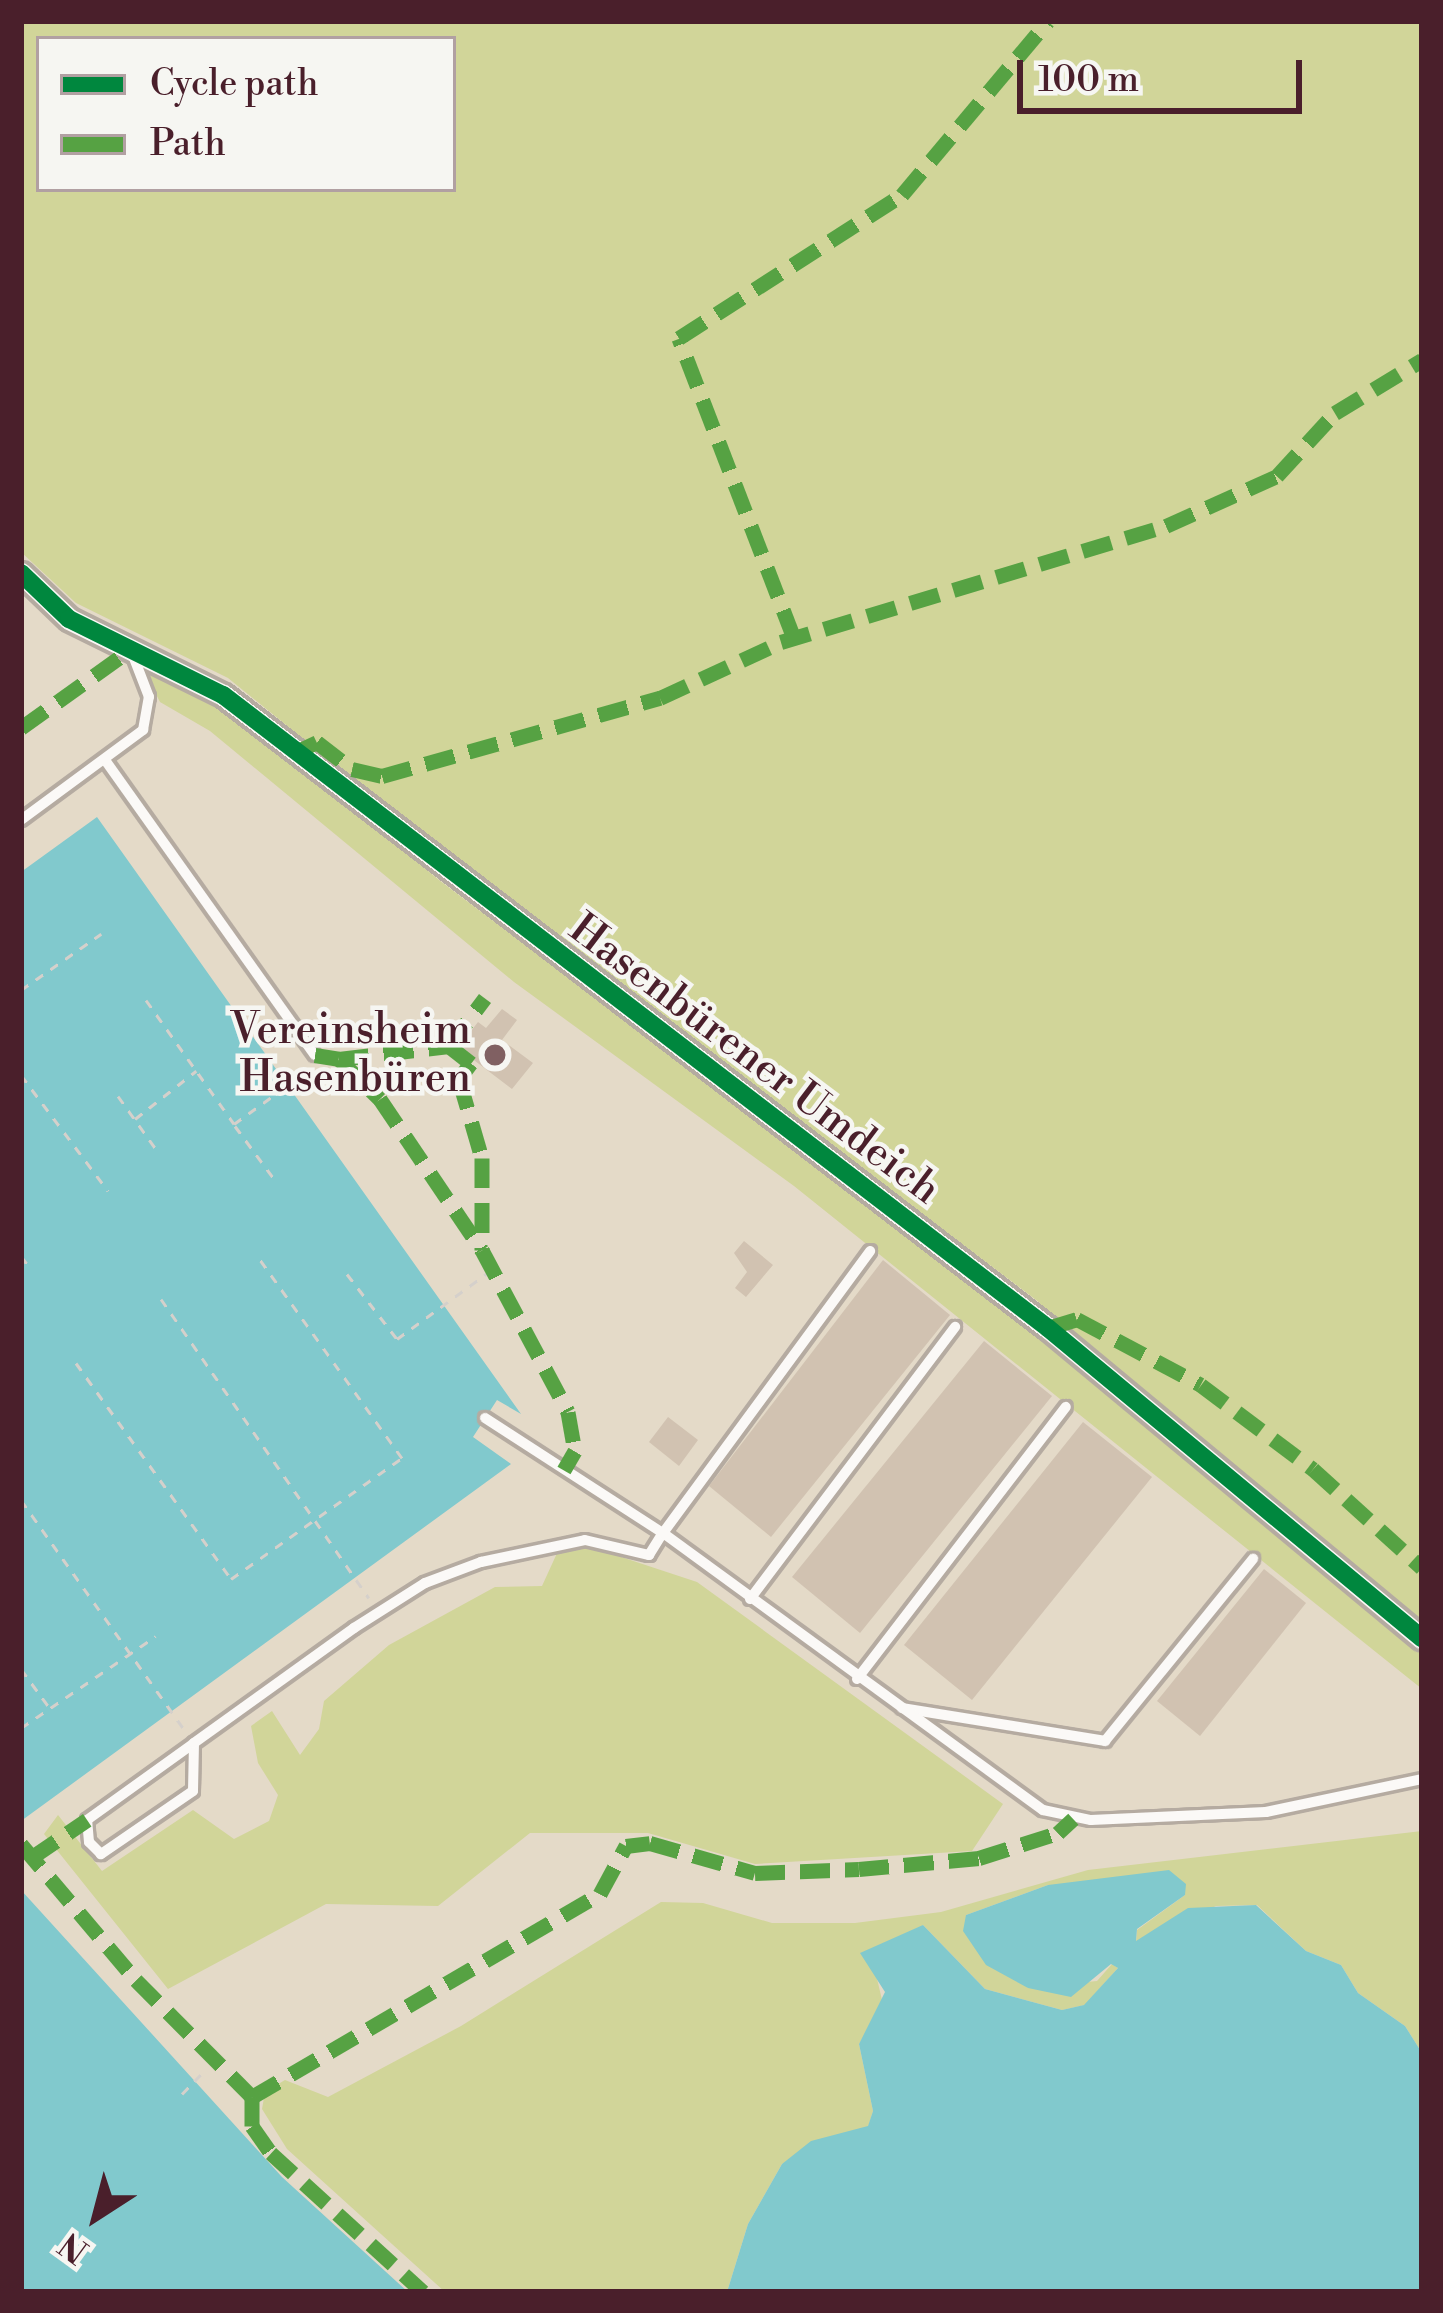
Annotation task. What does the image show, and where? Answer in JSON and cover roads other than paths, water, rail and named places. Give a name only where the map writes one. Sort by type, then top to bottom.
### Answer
[{"type":"street","name":"Hasenbürener Umdeich","points":[[21,573],[69,619],[223,695],[1206,1452],[1422,1638]]},
{"type":"lane","points":[[21,820],[105,760],[150,714],[130,650]]},
{"type":"lane","points":[[105,760],[314,1061]]},
{"type":"lane","points":[[194,1743],[193,1791],[101,1854],[89,1842],[87,1820],[194,1743],[379,1612],[481,1562],[585,1540],[649,1555],[870,1251]]},
{"type":"lane","points":[[750,1599],[955,1327]]},
{"type":"lane","points":[[857,1679],[1066,1408]]},
{"type":"lane","points":[[484,1418],[663,1533],[857,1679],[1043,1810],[1073,1819],[1266,1812],[1422,1779]]},
{"type":"lane","points":[[897,1708],[1105,1741],[1253,1559]]},
{"type":"water","points":[[97,817],[521,1414],[497,1400],[473,1437],[511,1464],[21,1821],[21,872]]},
{"type":"water","points":[[1169,1870],[1186,1884],[1185,1895],[1137,1929],[1136,1941],[1188,1908],[1256,1905],[1306,1951],[1341,1965],[1358,1993],[1405,2026],[1422,2053],[1422,2292],[727,2292],[748,2224],[782,2164],[811,2141],[868,2126],[873,2111],[859,2044],[885,1992],[860,1953],[923,1925],[985,1989],[1062,2010],[1084,2005],[1118,1968],[1111,1964],[1071,1997],[1028,1988],[986,1965],[963,1931],[966,1915],[1048,1885]]},
{"type":"water","points":[[21,1890],[282,2177],[408,2292],[21,2292]]},
{"type":"place","name":"Vereinsheim Hasenbüren","points":[[495,1055]]}]
